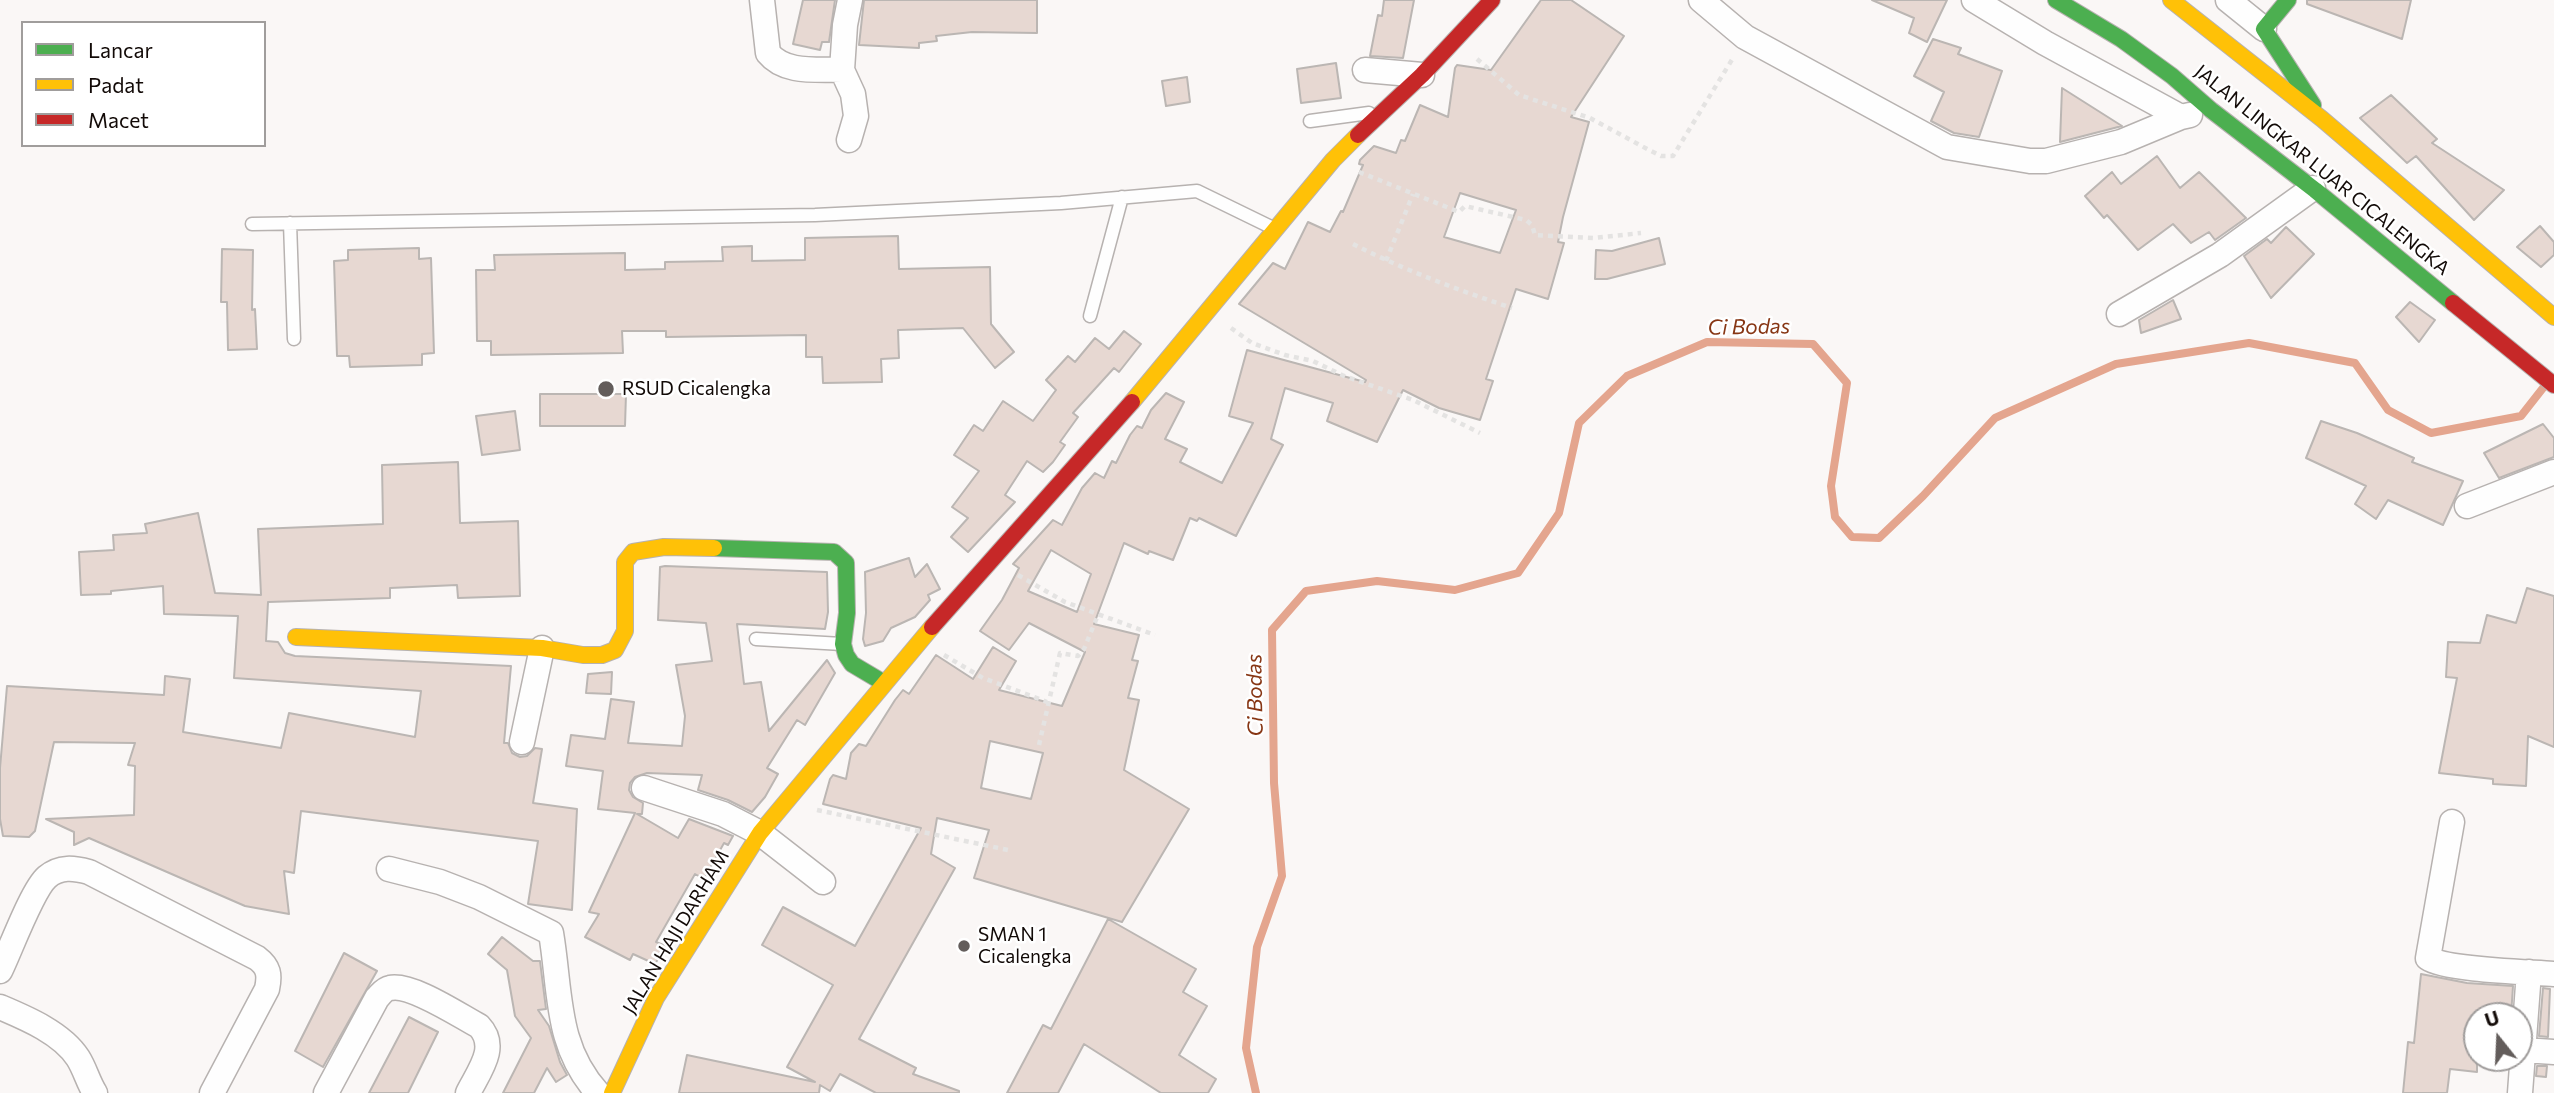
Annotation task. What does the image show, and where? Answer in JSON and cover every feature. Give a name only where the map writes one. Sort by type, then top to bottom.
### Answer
[{"type":"main road","name":"JALAN HAJI DARHAM","points":[[612,1093],[656,999],[760,833],[920,640],[1132,403],[1333,160],[1380,112],[1422,75],[1492,0]]},
{"type":"main road","name":"JALAN LINGKAR LUAR CICALENGKA","points":[[2056,0],[2121,39],[2172,76],[2211,110],[2435,286],[2554,385]]},
{"type":"main road","name":"JALAN LINGKAR LUAR CICALENGKA","points":[[2171,0],[2322,119],[2554,317]]},
{"type":"main road","points":[[2288,0],[2264,29],[2322,119]]},
{"type":"main road","points":[[296,637],[542,648],[602,655],[615,650],[625,631],[625,562],[633,552],[664,547],[834,552],[846,563],[847,613],[843,644],[846,655],[852,664],[884,683]]},
{"type":"street","points":[[762,0],[768,53],[773,59],[790,67],[842,70]]},
{"type":"street","points":[[849,140],[856,116],[853,94],[842,70],[845,25],[850,0]]},
{"type":"street","points":[[1701,0],[1745,37],[1947,148],[2046,161],[2121,142],[2181,117],[2211,110]]},
{"type":"street","points":[[1973,0],[2045,43],[2181,117]]},
{"type":"street","points":[[2228,0],[2264,29]]},
{"type":"street","points":[[1365,70],[1422,75]]},
{"type":"street","points":[[2119,314],[2220,255],[2313,188]]},
{"type":"street","points":[[2467,506],[2554,472]]},
{"type":"street","points":[[522,742],[542,648]]},
{"type":"street","points":[[644,788],[723,814],[760,833],[823,882]]},
{"type":"street","points":[[2452,822],[2428,958],[2435,962],[2464,966],[2554,974]]},
{"type":"street","points":[[0,971],[38,889],[52,873],[72,867],[89,872],[257,958],[265,964],[268,971],[267,989],[212,1093]]},
{"type":"street","points":[[388,869],[440,881],[551,933],[557,1000],[568,1045],[585,1079],[598,1093]]},
{"type":"street","points":[[2527,1002],[2529,972]]},
{"type":"street","points":[[326,1093],[377,998],[393,987],[411,991],[479,1026],[486,1033],[489,1042],[486,1057],[468,1093]]},
{"type":"street","points":[[0,1007],[25,1018],[68,1045],[95,1093]]},
{"type":"street","points":[[2533,1051],[2554,1052]]},
{"type":"street","points":[[2520,1093],[2521,1072]]},
{"type":"lane","points":[[1310,121],[1380,112]]},
{"type":"lane","points":[[252,224],[815,215],[1047,203],[1197,191],[1275,230]]},
{"type":"lane","points":[[1090,316],[1122,197]]},
{"type":"lane","points":[[290,223],[295,339]]},
{"type":"lane","points":[[756,639],[843,644]]},
{"type":"path","points":[[1457,38],[1484,68],[1518,95],[1590,118],[1661,156],[1674,156],[1745,37]]},
{"type":"path","points":[[1333,160],[1459,212],[1465,206],[1526,220],[1532,225],[1535,235],[1594,238],[1641,233]]},
{"type":"path","points":[[1387,261],[1413,194]]},
{"type":"path","points":[[1353,244],[1387,261],[1512,309]]},
{"type":"path","points":[[1207,312],[1252,343],[1312,361],[1344,376],[1413,400],[1480,433]]},
{"type":"path","points":[[992,562],[1065,602],[1155,635]]},
{"type":"path","points":[[1039,745],[1060,653],[1078,656],[1084,649],[1098,615]]},
{"type":"path","points":[[920,640],[983,678],[1047,702]]},
{"type":"path","points":[[784,804],[1008,850]]},
{"type":"building","points":[[803,0],[835,0],[829,42],[822,42],[820,50],[793,44]]},
{"type":"building","points":[[864,0],[1037,0],[1037,33],[972,32],[936,36],[937,41],[919,43],[919,48],[859,45]]},
{"type":"building","points":[[1384,0],[1414,0],[1403,58],[1370,56],[1378,15],[1382,16]]},
{"type":"building","points":[[1541,0],[1571,0],[1624,36],[1571,117],[1589,122],[1563,217],[1558,242],[1564,243],[1548,299],[1516,289],[1486,379],[1493,381],[1480,420],[1439,408],[1403,390],[1377,442],[1327,421],[1333,403],[1285,388],[1271,439],[1283,445],[1236,536],[1199,518],[1197,521],[1190,518],[1173,560],[1149,551],[1148,554],[1124,543],[1094,624],[1139,635],[1132,660],[1138,661],[1128,698],[1139,700],[1124,770],[1189,809],[1122,922],[974,878],[989,830],[937,818],[931,854],[955,868],[859,1039],[916,1068],[913,1074],[959,1093],[876,1093],[840,1074],[830,1091],[820,1085],[819,1093],[679,1093],[687,1055],[815,1082],[787,1067],[833,985],[762,945],[783,907],[855,946],[921,828],[823,804],[830,779],[833,775],[846,779],[851,753],[859,744],[866,746],[895,700],[903,690],[909,694],[936,655],[973,679],[993,647],[1016,661],[999,690],[1062,706],[1085,652],[1029,623],[1009,650],[980,631],[1002,600],[1019,568],[1013,564],[1053,520],[1062,525],[1082,488],[1095,473],[1104,478],[1112,461],[1116,463],[1130,435],[1137,426],[1142,428],[1151,410],[1166,393],[1184,402],[1165,439],[1187,449],[1180,462],[1222,483],[1253,423],[1229,416],[1247,350],[1365,382],[1366,380],[1239,304],[1273,263],[1285,269],[1308,222],[1330,232],[1341,211],[1343,212],[1363,165],[1359,164],[1360,160],[1374,146],[1396,153],[1401,140],[1405,141],[1420,105],[1448,117],[1457,65],[1491,70]],"holes":[[[1460,193],[1516,210],[1500,253],[1444,237]],[[1051,550],[1091,574],[1077,612],[1028,591]],[[990,741],[1043,753],[1031,799],[981,788]]]},
{"type":"building","points":[[1872,0],[1947,0],[1927,42],[1909,33],[1914,18]]},
{"type":"building","points":[[2307,0],[2411,0],[2402,39],[2307,4]]},
{"type":"building","points":[[1933,39],[1961,48],[1958,54],[2002,71],[1979,137],[1954,133],[1931,121],[1944,92],[1914,76]]},
{"type":"building","points":[[1336,63],[1341,98],[1301,103],[1297,69]]},
{"type":"building","points":[[1187,77],[1190,102],[1166,106],[1162,81]]},
{"type":"building","points":[[2062,88],[2122,126],[2060,142]]},
{"type":"building","points":[[2391,95],[2437,139],[2432,143],[2504,190],[2474,220],[2416,156],[2407,163],[2360,118]]},
{"type":"building","points":[[2157,156],[2180,188],[2199,172],[2246,218],[2215,240],[2209,232],[2191,243],[2173,224],[2138,250],[2107,215],[2104,218],[2085,196],[2112,172],[2121,184]]},
{"type":"building","points":[[2540,226],[2554,242],[2554,255],[2541,267],[2517,247]]},
{"type":"building","points":[[2286,227],[2314,254],[2271,298],[2244,256],[2267,239],[2271,243]]},
{"type":"building","points":[[898,236],[899,269],[990,267],[991,324],[1014,352],[995,368],[963,328],[898,330],[899,358],[881,359],[882,382],[823,383],[822,357],[806,357],[806,335],[666,337],[666,331],[622,331],[623,353],[491,355],[491,341],[477,341],[476,270],[495,270],[494,255],[625,253],[625,270],[665,269],[665,262],[723,261],[722,247],[752,246],[752,261],[805,260],[805,238]]},
{"type":"building","points":[[1659,238],[1665,264],[1607,279],[1595,279],[1596,250],[1612,251]]},
{"type":"building","points":[[419,248],[419,259],[431,258],[434,353],[422,354],[422,365],[350,367],[349,356],[337,356],[334,261],[348,260],[348,250]]},
{"type":"building","points":[[222,249],[253,250],[252,310],[255,309],[257,349],[228,350],[227,302],[221,302]]},
{"type":"building","points":[[2173,300],[2181,319],[2141,333],[2139,320]]},
{"type":"building","points":[[2410,302],[2435,320],[2419,342],[2396,317]]},
{"type":"building","points":[[1124,331],[1141,344],[1119,372],[1114,368],[1073,413],[1078,417],[1060,442],[1065,445],[1053,462],[1043,472],[1027,461],[1005,495],[1015,502],[968,552],[951,537],[968,518],[952,507],[979,471],[954,455],[974,425],[983,431],[1003,401],[1033,421],[1056,390],[1046,380],[1068,356],[1075,362],[1095,338],[1109,349]]},
{"type":"building","points":[[540,394],[626,394],[625,426],[540,426]]},
{"type":"building","points":[[515,411],[520,450],[482,455],[476,416]]},
{"type":"building","points":[[2321,421],[2357,433],[2414,458],[2412,462],[2463,481],[2443,525],[2388,500],[2376,519],[2355,504],[2366,486],[2306,458]]},
{"type":"building","points":[[2543,424],[2554,438],[2554,457],[2499,478],[2484,453]]},
{"type":"building","points":[[458,462],[460,523],[518,521],[520,596],[458,598],[457,585],[390,588],[390,598],[268,602],[266,641],[278,642],[285,653],[295,656],[511,666],[504,743],[508,743],[512,753],[520,757],[527,756],[535,748],[542,749],[533,803],[577,809],[572,910],[528,904],[538,841],[301,811],[294,873],[284,871],[289,914],[245,906],[89,838],[74,845],[74,832],[46,819],[134,815],[135,766],[128,765],[135,743],[54,742],[35,831],[29,837],[3,836],[0,819],[0,768],[7,686],[164,695],[165,676],[190,679],[183,732],[281,748],[289,713],[415,737],[421,691],[234,678],[238,616],[164,614],[163,586],[111,591],[111,594],[81,595],[79,552],[114,550],[113,535],[147,533],[145,524],[198,513],[215,593],[261,595],[258,529],[383,524],[382,465]]},
{"type":"building","points":[[909,558],[915,577],[927,564],[940,589],[928,595],[930,600],[915,617],[891,628],[883,641],[865,646],[865,572]]},
{"type":"building","points":[[660,567],[827,572],[828,612],[825,629],[737,624],[744,684],[761,682],[769,731],[827,660],[835,673],[805,725],[797,720],[767,768],[778,774],[765,797],[752,812],[698,790],[702,775],[647,773],[635,777],[630,783],[629,790],[633,797],[643,803],[642,814],[637,814],[678,838],[689,819],[733,836],[728,845],[724,843],[704,879],[695,874],[656,942],[666,946],[655,964],[633,954],[630,960],[585,937],[599,914],[589,912],[635,813],[598,809],[603,771],[566,766],[571,735],[605,739],[611,699],[634,702],[628,743],[682,746],[685,716],[676,665],[712,661],[706,623],[658,620]]},
{"type":"building","points":[[2527,588],[2554,596],[2554,747],[2528,736],[2526,786],[2493,784],[2493,779],[2439,773],[2457,678],[2446,677],[2448,642],[2480,643],[2487,615],[2516,623]]},
{"type":"building","points":[[612,672],[611,694],[586,693],[588,674]]},
{"type":"building","points":[[1108,919],[1196,969],[1183,992],[1207,1006],[1179,1055],[1216,1079],[1208,1093],[1161,1093],[1084,1044],[1058,1093],[1007,1093],[1043,1025],[1051,1029]]},
{"type":"building","points":[[502,937],[533,961],[540,961],[546,1009],[538,1010],[549,1026],[567,1075],[556,1082],[547,1068],[534,1093],[503,1093],[531,1038],[515,1016],[507,970],[488,954]]},
{"type":"building","points":[[344,953],[377,971],[323,1067],[295,1051]]},
{"type":"building","points":[[2421,974],[2467,983],[2513,986],[2512,1002],[2463,1002],[2463,1070],[2450,1069],[2447,1093],[2403,1093],[2408,1042],[2414,1043]]},
{"type":"building","points":[[2543,988],[2550,989],[2548,1037],[2539,1036]]},
{"type":"building","points":[[409,1017],[438,1032],[408,1093],[369,1093]]},
{"type":"building","points":[[2537,1066],[2547,1066],[2546,1077],[2536,1076]]},
{"type":"waterway","name":"Ci Bodas","points":[[1256,1093],[1246,1048],[1257,947],[1282,876],[1274,783],[1272,630],[1306,591],[1377,581],[1455,590],[1518,573],[1559,513],[1579,423],[1627,376],[1707,342],[1813,344],[1847,383],[1831,486],[1835,517],[1852,537],[1879,538],[1923,496],[1995,418],[2116,364],[2249,343],[2355,363],[2388,410],[2431,433],[2521,416],[2543,388]]},
{"type":"traffic: fast","points":[[2056,0],[2121,39],[2172,76],[2453,303]]},
{"type":"traffic: fast","points":[[2288,0],[2264,29],[2313,105]]},
{"type":"traffic: fast","points":[[714,548],[834,552],[846,563],[847,613],[843,644],[846,655],[852,664],[884,683]]},
{"type":"traffic: slow","points":[[2171,0],[2322,119],[2554,317]]},
{"type":"traffic: slow","points":[[1132,402],[1333,160],[1358,135]]},
{"type":"traffic: slow","points":[[296,637],[542,648],[583,655],[602,655],[615,650],[625,631],[625,562],[633,552],[664,547],[714,548]]},
{"type":"traffic: slow","points":[[612,1093],[656,998],[760,833],[932,627]]},
{"type":"traffic: jam","points":[[1358,135],[1422,75],[1492,0]]},
{"type":"traffic: jam","points":[[2453,303],[2554,385]]},
{"type":"traffic: jam","points":[[932,627],[1132,402]]},
{"type":"place","name":"RSUD Cicalengka","points":[[606,389]]},
{"type":"place","name":"SMAN 1 Cicalengka","points":[[964,946]]}]
